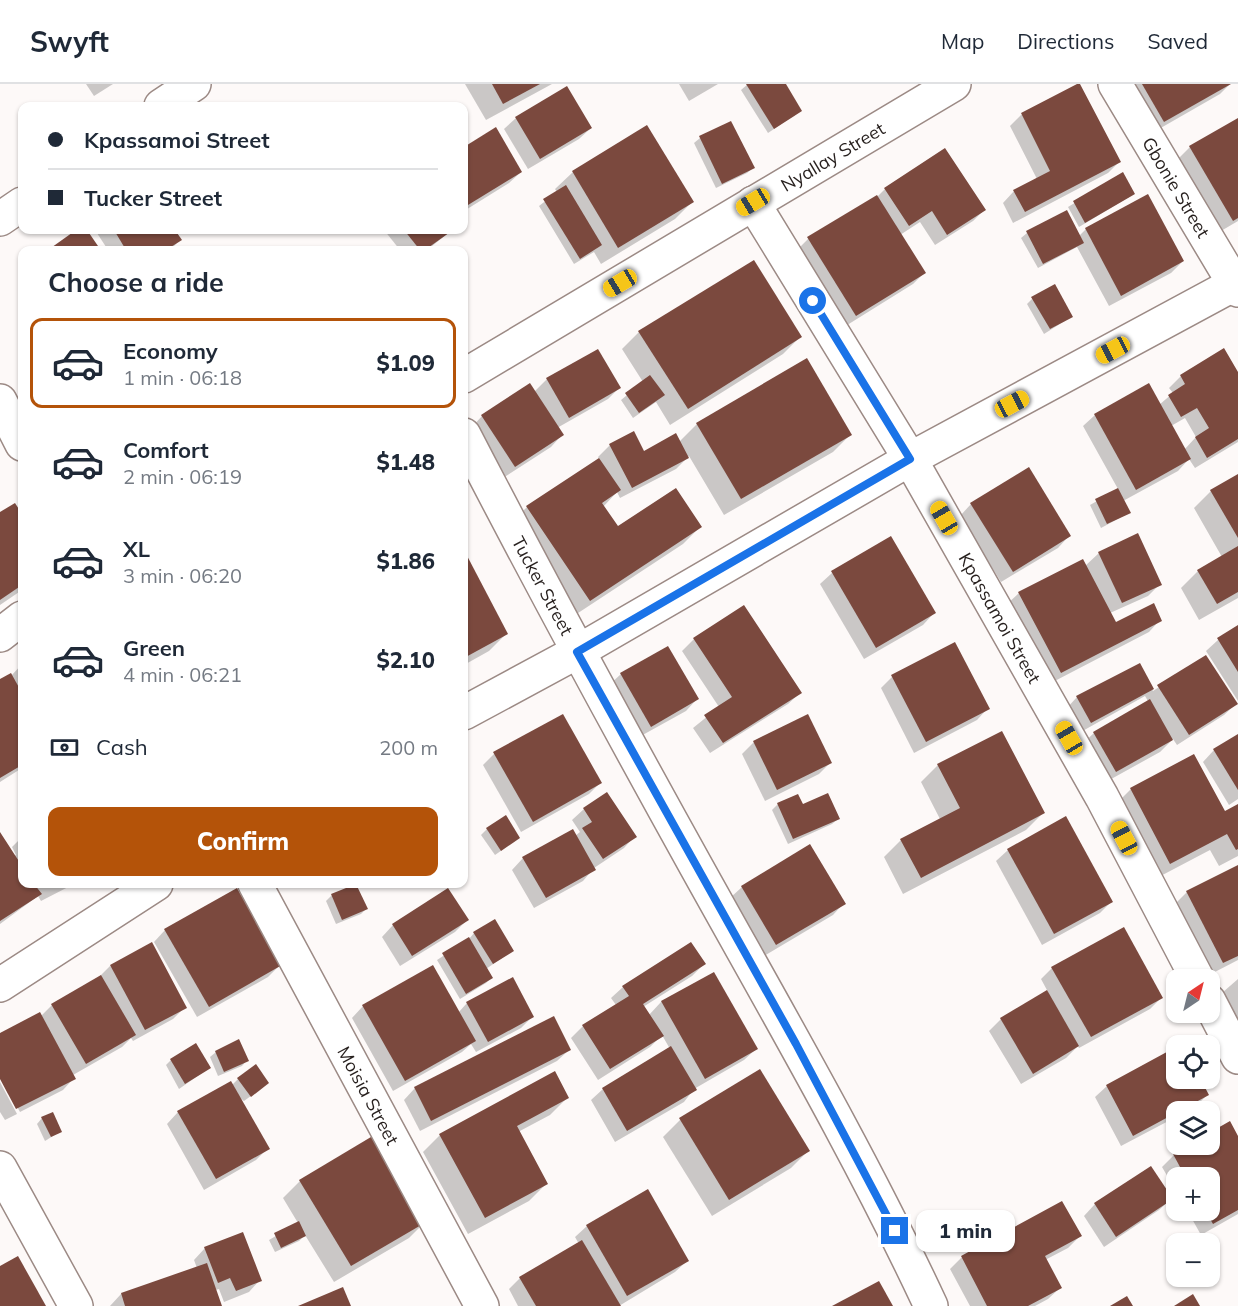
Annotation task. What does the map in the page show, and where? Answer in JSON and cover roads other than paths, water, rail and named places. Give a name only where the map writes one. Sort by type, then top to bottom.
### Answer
[{"type":"street","points":[[167,102],[194,84]]},
{"type":"street","name":"Nyallay Street","points":[[468,374],[954,84]]},
{"type":"street","name":"Gbonie Street","points":[[1115,84],[1237,286]]},
{"type":"street","name":"Kpassamoi Street","points":[[753,202],[910,459],[1102,797],[1192,969]]},
{"type":"street","points":[[0,219],[18,207]]},
{"type":"street","points":[[468,712],[577,652],[910,459],[1237,286]]},
{"type":"street","points":[[0,401],[18,436]]},
{"type":"street","name":"Tucker Street","points":[[468,443],[577,652],[796,1044],[906,1252],[931,1306]]},
{"type":"street","points":[[0,635],[18,621]]},
{"type":"street","points":[[0,985],[150,888]]},
{"type":"street","name":"Moisia Street","points":[[257,888],[482,1306]]},
{"type":"street","points":[[1220,1022],[1238,1057]]},
{"type":"street","points":[[0,1168],[76,1306]]}]
